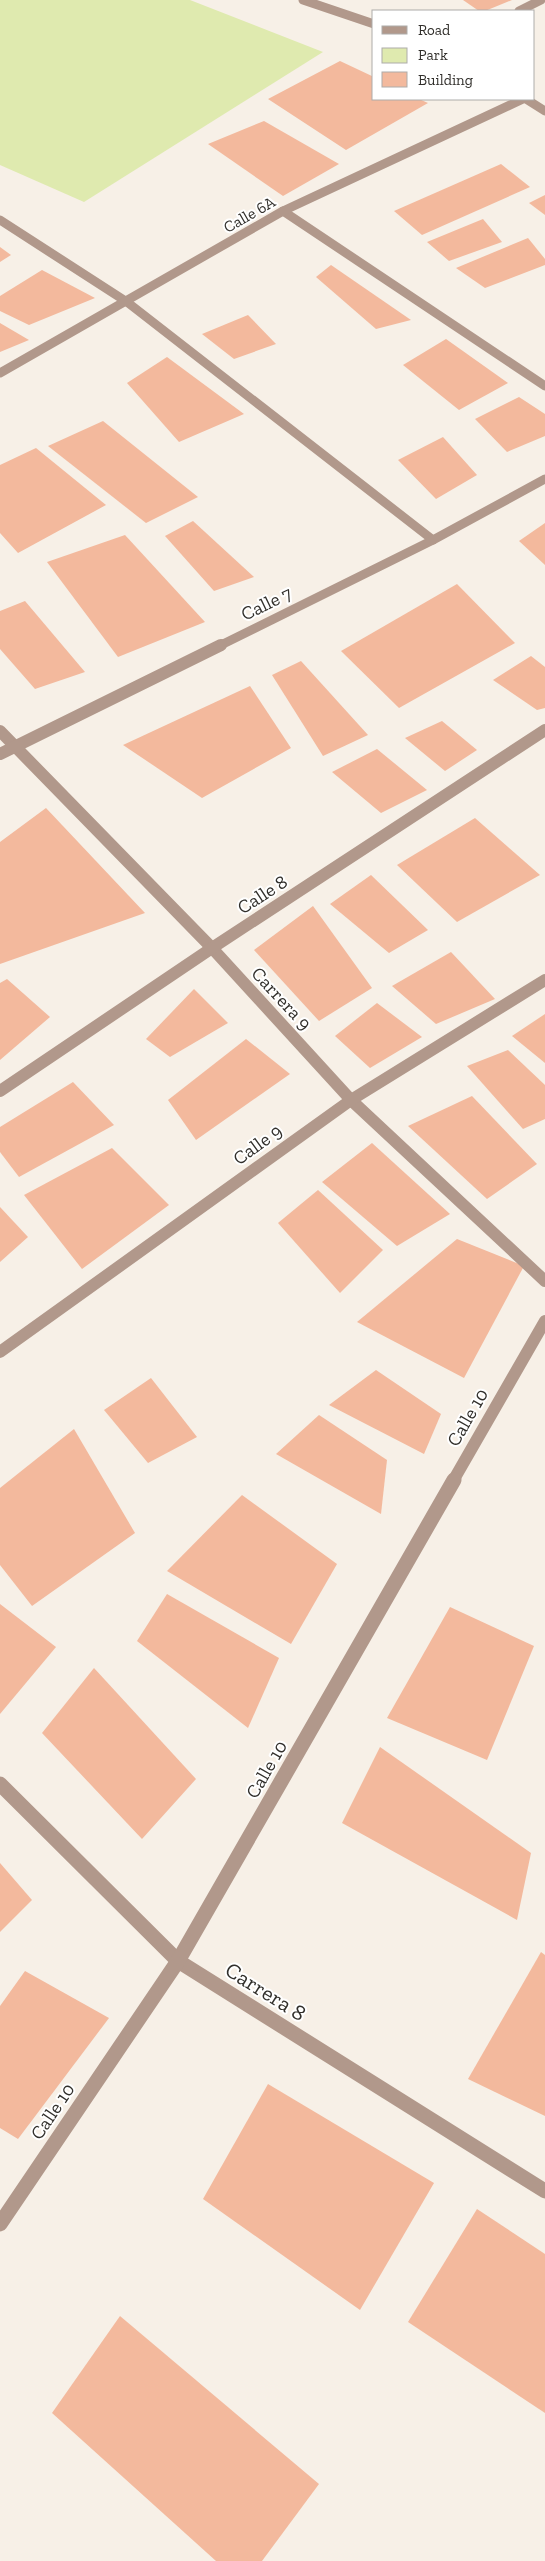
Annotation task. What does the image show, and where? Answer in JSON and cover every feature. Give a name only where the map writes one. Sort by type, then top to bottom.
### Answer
[{"type":"street","points":[[303,0],[372,23]]},
{"type":"street","points":[[521,10],[541,0]]},
{"type":"street","name":"Calle 6A","points":[[0,373],[283,211],[522,100]]},
{"type":"street","points":[[526,100],[545,111]]},
{"type":"street","points":[[283,211],[545,386]]},
{"type":"street","points":[[0,220],[127,302],[433,540]]},
{"type":"street","name":"Calle 7","points":[[0,754],[433,540],[545,479]]},
{"type":"street","name":"Carrera 9","points":[[0,730],[212,948],[351,1100],[545,1281]]},
{"type":"street","name":"Calle 8","points":[[0,1090],[212,948],[545,730]]},
{"type":"street","name":"Calle 9","points":[[0,1352],[351,1100],[545,980]]},
{"type":"street","name":"Calle 10","points":[[0,2224],[178,1962],[545,1321]]},
{"type":"street","name":"Carrera 8","points":[[0,1784],[178,1962],[545,2191]]},
{"type":"green space","points":[[0,0],[190,0],[323,52],[84,202],[0,165]]},
{"type":"building","points":[[463,0],[512,0],[487,10],[478,10]]},
{"type":"building","points":[[340,61],[372,76],[372,100],[421,100],[428,103],[346,150],[268,99]]},
{"type":"building","points":[[264,121],[339,164],[283,196],[208,144]]},
{"type":"building","points":[[501,164],[530,187],[422,235],[394,211]]},
{"type":"building","points":[[545,195],[545,215],[529,203]]},
{"type":"building","points":[[483,219],[502,242],[449,261],[427,242]]},
{"type":"building","points":[[528,238],[545,259],[545,265],[485,288],[456,268]]},
{"type":"building","points":[[0,247],[11,255],[0,262]]},
{"type":"building","points":[[331,265],[411,320],[376,329],[316,277]]},
{"type":"building","points":[[42,270],[95,298],[29,325],[0,311],[0,296]]},
{"type":"building","points":[[248,315],[276,344],[234,359],[202,334]]},
{"type":"building","points":[[0,323],[29,340],[0,352]]},
{"type":"building","points":[[446,339],[508,383],[459,410],[403,365]]},
{"type":"building","points":[[167,357],[244,414],[179,442],[127,383]]},
{"type":"building","points":[[519,397],[545,414],[545,436],[507,452],[475,419]]},
{"type":"building","points":[[103,421],[198,497],[146,523],[48,446]]},
{"type":"building","points":[[443,437],[477,475],[436,499],[398,460]]},
{"type":"building","points":[[36,448],[106,505],[18,553],[0,533],[0,465]]},
{"type":"building","points":[[193,521],[254,577],[214,591],[165,536]]},
{"type":"building","points":[[545,523],[545,565],[519,541]]},
{"type":"building","points":[[125,535],[205,622],[118,657],[47,562]]},
{"type":"building","points":[[457,584],[515,643],[399,708],[341,651]]},
{"type":"building","points":[[25,601],[85,672],[35,689],[0,649],[0,611]]},
{"type":"building","points":[[531,656],[545,667],[545,708],[537,710],[493,680]]},
{"type":"building","points":[[301,661],[368,735],[323,756],[272,675]]},
{"type":"building","points":[[250,686],[291,748],[202,798],[123,745]]},
{"type":"building","points":[[442,721],[477,750],[445,771],[405,738]]},
{"type":"building","points":[[377,749],[427,790],[381,813],[332,772]]},
{"type":"building","points":[[46,808],[145,913],[0,964],[0,842]]},
{"type":"building","points":[[475,818],[540,875],[457,922],[397,865]]},
{"type":"building","points":[[371,875],[428,930],[389,953],[330,904]]},
{"type":"building","points":[[313,906],[372,988],[319,1021],[254,950]]},
{"type":"building","points":[[451,952],[495,999],[436,1024],[392,986]]},
{"type":"building","points":[[7,979],[50,1017],[0,1060],[0,983]]},
{"type":"building","points":[[194,989],[228,1023],[170,1057],[146,1039]]},
{"type":"building","points":[[377,1003],[422,1037],[370,1068],[335,1036]]},
{"type":"building","points":[[545,1014],[545,1063],[512,1036]]},
{"type":"building","points":[[246,1039],[290,1074],[196,1140],[168,1100]]},
{"type":"building","points":[[508,1050],[545,1085],[545,1119],[523,1129],[467,1066]]},
{"type":"building","points":[[73,1082],[114,1125],[19,1177],[0,1152],[0,1127]]},
{"type":"building","points":[[472,1096],[537,1164],[487,1199],[408,1126]]},
{"type":"building","points":[[372,1143],[450,1214],[397,1246],[322,1182]]},
{"type":"building","points":[[112,1148],[169,1205],[82,1269],[24,1195]]},
{"type":"building","points":[[318,1190],[383,1250],[340,1293],[278,1223]]},
{"type":"building","points":[[0,1207],[28,1237],[0,1262]]},
{"type":"building","points":[[457,1239],[524,1266],[464,1378],[357,1322]]},
{"type":"building","points":[[376,1370],[441,1414],[424,1454],[329,1405]]},
{"type":"building","points":[[151,1378],[197,1437],[148,1463],[104,1410]]},
{"type":"building","points":[[319,1415],[387,1460],[381,1514],[276,1454]]},
{"type":"building","points":[[74,1429],[135,1533],[32,1606],[0,1565],[0,1488]]},
{"type":"building","points":[[242,1495],[337,1564],[291,1644],[167,1571]]},
{"type":"building","points":[[167,1594],[279,1658],[248,1728],[137,1641]]},
{"type":"building","points":[[0,1604],[56,1647],[0,1714]]},
{"type":"building","points":[[450,1607],[534,1646],[487,1760],[387,1718]]},
{"type":"building","points":[[94,1668],[196,1779],[142,1839],[42,1733]]},
{"type":"building","points":[[380,1747],[531,1853],[517,1920],[342,1823]]},
{"type":"building","points":[[0,1863],[32,1900],[0,1932]]},
{"type":"building","points":[[541,1952],[545,1955],[545,2116],[468,2079]]},
{"type":"building","points":[[25,1971],[109,2018],[18,2139],[0,2128],[0,2006]]},
{"type":"building","points":[[268,2084],[434,2183],[360,2310],[203,2199]]},
{"type":"building","points":[[477,2209],[545,2254],[545,2413],[408,2322]]},
{"type":"building","points":[[120,2316],[319,2484],[262,2561],[216,2561],[52,2413]]}]
